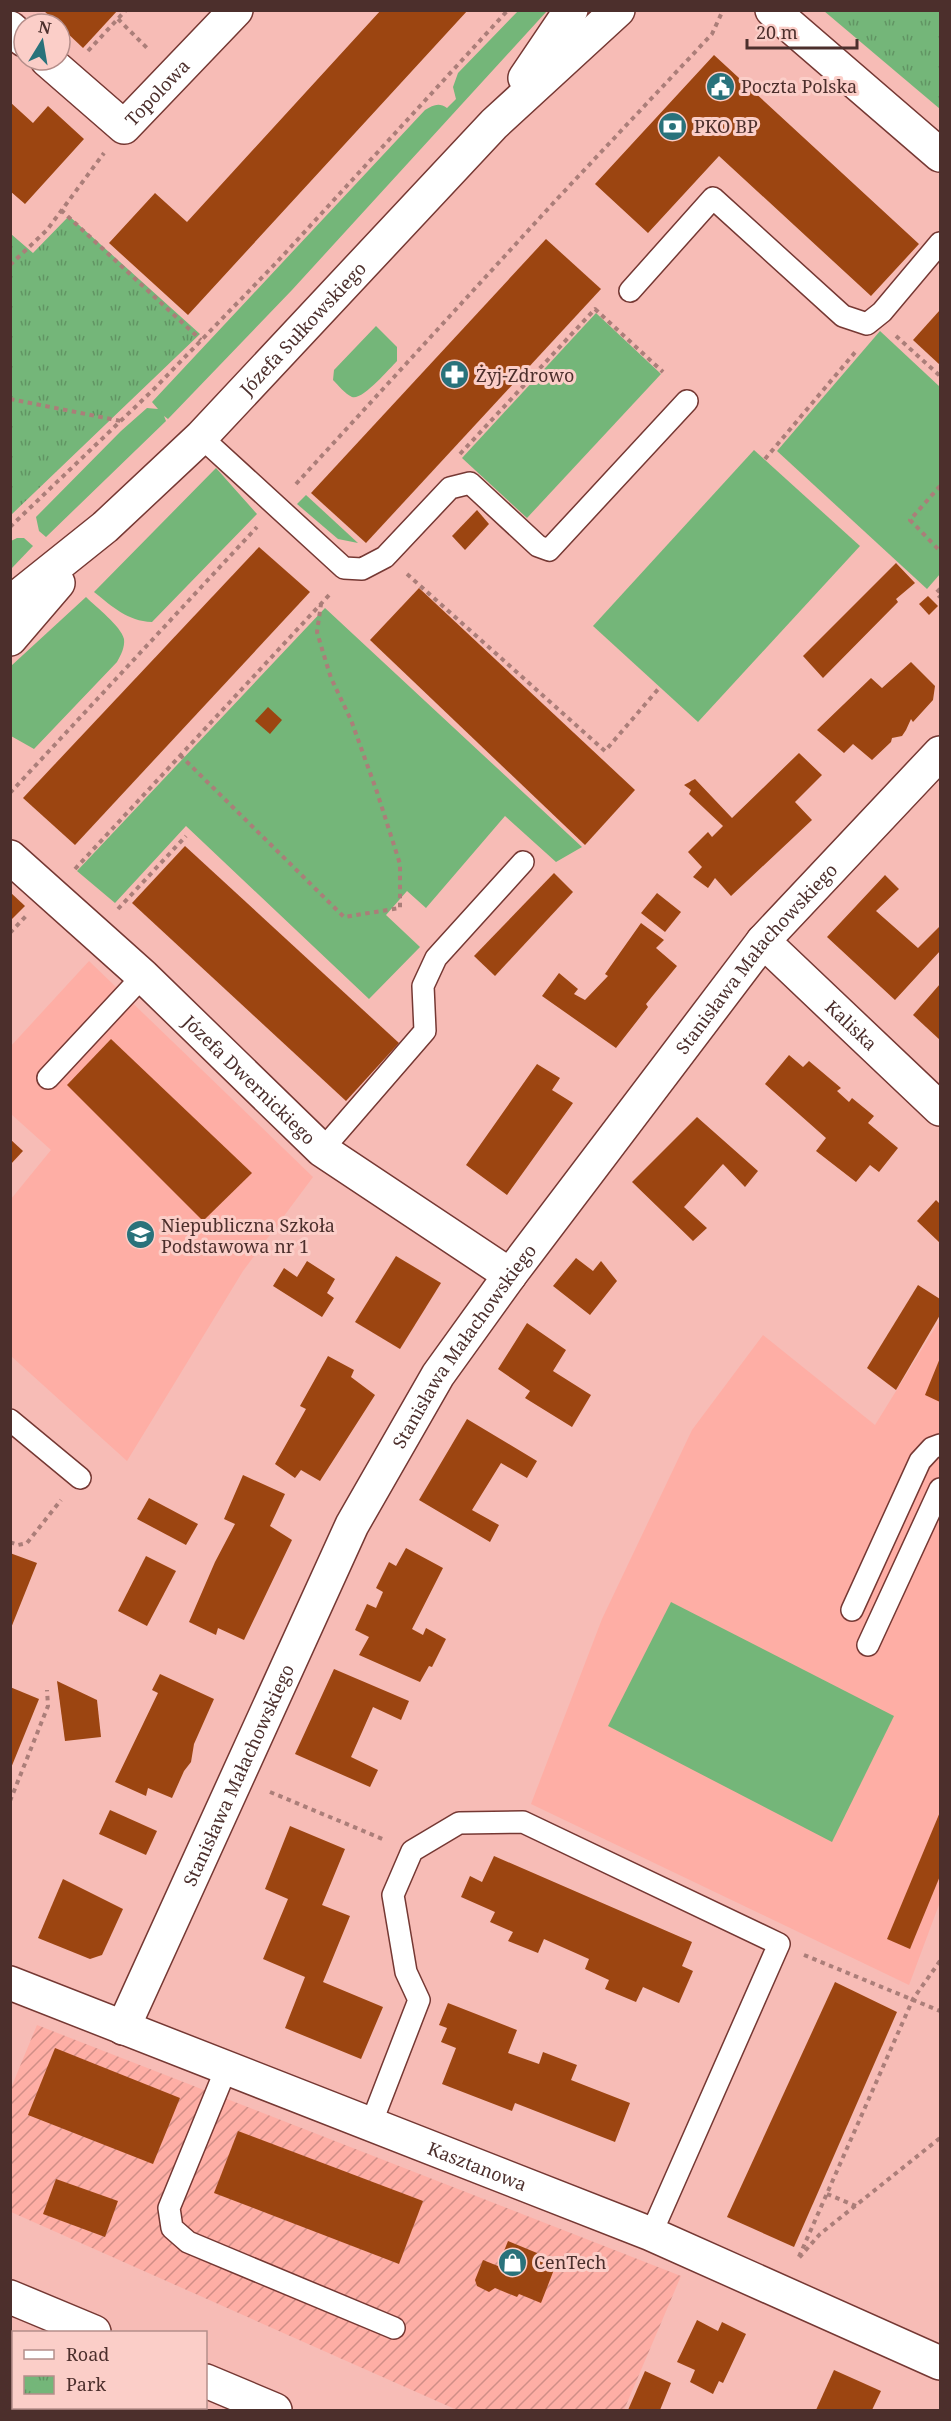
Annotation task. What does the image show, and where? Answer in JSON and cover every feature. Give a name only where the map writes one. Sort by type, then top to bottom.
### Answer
[{"type":"street","name":"Topolowa","points":[[61,72],[124,127],[236,10]]},
{"type":"street","name":"Józefa Sułkowskiego","points":[[494,124],[571,10]]},
{"type":"street","name":"Józefa Sułkowskiego","points":[[10,603],[105,527],[201,437],[494,124],[618,10]]},
{"type":"street","points":[[772,10],[940,155]]},
{"type":"street","name":"Józefa Sułkowskiego","points":[[10,639],[105,527]]},
{"type":"street","name":"Stanisława Małachowskiego","points":[[123,2028],[352,1525],[438,1375],[510,1275],[763,941],[940,753]]},
{"type":"street","name":"Józefa Dwernickiego","points":[[10,857],[143,976],[322,1150],[510,1275]]},
{"type":"street","name":"Kaliska","points":[[763,941],[940,1109]]},
{"type":"street","name":"Kasztanowa","points":[[10,1983],[651,2234],[940,2363]]},
{"type":"street","points":[[10,2297],[92,2331]]},
{"type":"street","points":[[207,2381],[274,2410]]},
{"type":"lane","points":[[630,291],[713,198],[843,316],[867,324],[878,319],[940,243]]},
{"type":"lane","points":[[201,437],[344,568],[362,569],[385,557],[450,488],[470,483],[538,546],[549,550],[687,400]]},
{"type":"lane","points":[[322,1150],[425,1031],[423,986],[436,958],[524,862]]},
{"type":"lane","points":[[48,1077],[143,976]]},
{"type":"lane","points":[[10,1420],[80,1478]]},
{"type":"lane","points":[[852,1610],[920,1461],[932,1448],[940,1445]]},
{"type":"lane","points":[[868,1645],[940,1489]]},
{"type":"lane","points":[[371,2124],[419,2000],[406,1972],[393,1895],[412,1851],[459,1823],[523,1822],[778,1944],[651,2234]]},
{"type":"lane","points":[[226,2069],[169,2208],[172,2228],[188,2242],[394,2328]]},
{"type":"path","points":[[72,56],[118,20],[126,10]]},
{"type":"path","points":[[10,527],[121,421],[277,262],[508,10]]},
{"type":"path","points":[[10,793],[712,34],[723,10]]},
{"type":"path","points":[[118,20],[174,75]]},
{"type":"path","points":[[10,265],[47,230],[124,127]]},
{"type":"path","points":[[62,210],[201,340]]},
{"type":"path","points":[[470,483],[456,457],[595,309],[663,372]]},
{"type":"path","points":[[765,459],[878,319],[940,376]]},
{"type":"path","points":[[10,399],[121,421]]},
{"type":"path","points":[[940,486],[910,520],[940,551]]},
{"type":"path","points":[[385,557],[421,585],[605,751],[660,687]]},
{"type":"path","points":[[71,873],[354,568]]},
{"type":"path","points":[[940,589],[936,593],[940,597]]},
{"type":"path","points":[[180,755],[344,917],[400,908],[400,864],[351,720],[341,702],[317,632],[321,604]]},
{"type":"path","points":[[115,911],[186,836]]},
{"type":"path","points":[[10,1542],[18,1545],[27,1543],[80,1478]]},
{"type":"path","points":[[10,1801],[48,1706],[47,1690]]},
{"type":"path","points":[[236,1777],[412,1851]]},
{"type":"path","points":[[778,1944],[940,2011]]},
{"type":"path","points":[[940,1961],[913,1999],[798,2259],[820,2234],[940,2138]]},
{"type":"path","points":[[826,2194],[856,2206]]},
{"type":"shaded area","name":"Niepubliczna Szkoła Podstawowa nr 1","points":[[89,961],[313,1177],[243,1271],[127,1461],[11,1356],[11,1199],[51,1150],[11,1114],[10,1047]]},
{"type":"shaded area","points":[[940,1320],[940,1902],[909,1985],[531,1804],[602,1619],[692,1430],[763,1335],[875,1425]]},
{"type":"shaded area","points":[[37,2025],[681,2276],[624,2410],[457,2410],[11,2212],[11,2088]]},
{"type":"green space","points":[[519,10],[547,11],[292,290],[168,419],[164,416],[166,421],[46,537],[39,531],[36,517],[121,431],[147,408],[158,409],[152,402],[425,110],[436,105],[447,108],[456,99],[453,87],[458,73]]},
{"type":"green space","points":[[824,11],[940,11],[940,109]]},
{"type":"green space","points":[[69,216],[200,334],[11,515],[11,234],[33,253]]},
{"type":"green space","points":[[596,313],[661,374],[527,518],[462,458]]},
{"type":"green space","points":[[376,326],[397,347],[397,361],[369,389],[352,397],[333,380],[334,370]]},
{"type":"green space","points":[[880,331],[940,387],[940,574],[927,589],[777,451]]},
{"type":"green space","points":[[754,450],[860,546],[698,722],[593,626]]},
{"type":"green space","points":[[216,468],[257,514],[152,622],[128,616],[94,592]]},
{"type":"green space","points":[[306,495],[358,543],[338,539],[297,504]]},
{"type":"green space","points":[[24,538],[33,546],[11,569],[11,541]]},
{"type":"green space","points":[[86,597],[108,617],[122,634],[124,645],[122,651],[117,662],[34,749],[11,736],[11,666]]},
{"type":"green space","points":[[325,608],[582,847],[556,862],[505,816],[426,908],[407,891],[386,915],[420,947],[369,999],[186,826],[115,903],[77,871]]},
{"type":"green space","points":[[671,1602],[894,1716],[832,1842],[608,1726]]},
{"type":"building","points":[[43,10],[118,10],[83,48],[72,38],[72,12],[45,12]]},
{"type":"building","points":[[381,10],[468,10],[188,315],[109,243],[155,193],[187,222]]},
{"type":"building","points":[[714,55],[919,244],[871,296],[719,156],[648,233],[595,184]]},
{"type":"building","points":[[10,102],[33,123],[48,106],[84,139],[25,204],[10,191]]},
{"type":"building","points":[[546,239],[601,289],[366,543],[311,493]]},
{"type":"building","points":[[940,310],[940,365],[913,340]]},
{"type":"building","points":[[477,510],[489,524],[465,550],[452,536]]},
{"type":"building","points":[[259,547],[310,592],[75,845],[23,798]]},
{"type":"building","points":[[896,563],[915,583],[896,599],[898,602],[823,678],[803,656]]},
{"type":"building","points":[[419,588],[635,790],[585,845],[370,640]]},
{"type":"building","points":[[928,596],[938,606],[929,615],[919,604]]},
{"type":"building","points":[[911,662],[935,686],[933,700],[913,722],[911,719],[902,736],[892,738],[891,742],[872,760],[853,744],[844,753],[817,730],[871,678],[882,688]]},
{"type":"building","points":[[268,707],[282,720],[270,734],[255,721]]},
{"type":"building","points":[[799,753],[822,775],[795,802],[812,820],[731,896],[715,878],[708,888],[693,877],[702,867],[688,852],[708,832],[712,837],[723,826],[689,794],[691,790],[684,785],[695,779],[732,818]]},
{"type":"building","points":[[185,846],[399,1043],[346,1101],[132,903]]},
{"type":"building","points":[[554,873],[573,892],[495,976],[474,956]]},
{"type":"building","points":[[885,875],[899,889],[876,911],[918,948],[939,927],[940,929],[940,951],[895,1000],[827,937]]},
{"type":"building","points":[[10,892],[25,906],[10,921]]},
{"type":"building","points":[[657,893],[681,912],[665,932],[641,913]]},
{"type":"building","points":[[641,923],[664,940],[656,948],[677,966],[646,1004],[648,1007],[616,1048],[542,996],[559,973],[578,989],[574,994],[585,1000],[608,976],[605,974]]},
{"type":"building","points":[[940,984],[940,1040],[913,1015]]},
{"type":"building","points":[[111,1039],[252,1173],[203,1221],[67,1085]]},
{"type":"building","points":[[789,1055],[803,1067],[809,1061],[841,1088],[837,1091],[849,1102],[852,1098],[874,1116],[868,1123],[898,1148],[879,1172],[870,1165],[856,1182],[816,1151],[826,1138],[765,1084]]},
{"type":"building","points":[[537,1064],[560,1078],[552,1090],[573,1103],[507,1195],[466,1165]]},
{"type":"building","points":[[697,1117],[758,1171],[745,1187],[723,1164],[684,1207],[707,1228],[693,1241],[632,1182]]},
{"type":"building","points":[[10,1139],[23,1151],[10,1165]]},
{"type":"building","points":[[936,1200],[940,1204],[940,1243],[917,1221]]},
{"type":"building","points":[[396,1256],[441,1283],[400,1349],[355,1322]]},
{"type":"building","points":[[576,1258],[593,1271],[601,1261],[617,1281],[590,1315],[553,1286]]},
{"type":"building","points":[[307,1261],[335,1279],[327,1293],[334,1298],[322,1317],[273,1286],[284,1268],[297,1277]]},
{"type":"building","points":[[918,1285],[940,1299],[940,1315],[896,1390],[867,1368]]},
{"type":"building","points":[[527,1323],[566,1350],[553,1371],[591,1395],[572,1427],[525,1398],[530,1391],[498,1369]]},
{"type":"building","points":[[328,1356],[354,1370],[351,1377],[375,1395],[320,1481],[301,1470],[295,1478],[275,1464],[306,1409],[300,1406]]},
{"type":"building","points":[[940,1358],[940,1402],[925,1395]]},
{"type":"building","points":[[467,1419],[537,1461],[527,1478],[501,1463],[472,1510],[499,1525],[490,1542],[419,1500]]},
{"type":"building","points":[[243,1475],[285,1494],[270,1526],[292,1540],[244,1640],[218,1628],[216,1635],[189,1622],[215,1562],[235,1524],[224,1519]]},
{"type":"building","points":[[149,1498],[198,1524],[186,1545],[137,1519]]},
{"type":"building","points":[[406,1548],[443,1568],[412,1629],[423,1635],[426,1628],[446,1639],[432,1667],[429,1666],[420,1682],[359,1655],[369,1637],[355,1630],[367,1604],[376,1608],[383,1592],[376,1588],[389,1562],[396,1566]]},
{"type":"building","points":[[10,1553],[37,1563],[11,1628],[10,1628]]},
{"type":"building","points":[[146,1556],[176,1571],[147,1626],[118,1611]]},
{"type":"building","points":[[334,1669],[409,1701],[401,1720],[373,1707],[351,1757],[378,1770],[370,1787],[295,1754]]},
{"type":"building","points":[[160,1674],[214,1699],[194,1744],[191,1762],[184,1771],[172,1798],[148,1788],[146,1796],[115,1782],[158,1693],[152,1690]]},
{"type":"building","points":[[57,1681],[97,1700],[101,1737],[65,1741]]},
{"type":"building","points":[[10,1687],[39,1699],[11,1768],[10,1768]]},
{"type":"building","points":[[110,1810],[157,1831],[146,1855],[99,1834]]},
{"type":"building","points":[[940,1812],[940,1876],[910,1949],[887,1939]]},
{"type":"building","points":[[290,1826],[345,1849],[322,1905],[350,1916],[323,1982],[383,2007],[361,2059],[285,2028],[305,1977],[263,1959],[288,1899],[265,1889]]},
{"type":"building","points":[[494,1856],[692,1942],[682,1966],[693,1971],[679,2003],[643,1987],[636,2002],[605,1989],[609,1980],[585,1969],[589,1959],[544,1939],[538,1953],[508,1941],[513,1932],[490,1922],[495,1912],[461,1897],[470,1876],[482,1882]]},
{"type":"building","points":[[63,1879],[123,1909],[102,1955],[90,1959],[38,1938]]},
{"type":"building","points":[[835,1982],[897,2012],[794,2247],[727,2217]]},
{"type":"building","points":[[448,2003],[517,2030],[508,2053],[539,2064],[543,2052],[577,2065],[571,2080],[630,2103],[615,2142],[515,2103],[512,2111],[442,2084],[456,2048],[441,2042],[447,2028],[439,2025]]},
{"type":"building","points":[[55,2048],[180,2098],[153,2164],[28,2115]]},
{"type":"building","points":[[238,2131],[423,2201],[399,2264],[214,2193]]},
{"type":"building","points":[[56,2179],[118,2201],[105,2237],[43,2214]]},
{"type":"building","points":[[508,2241],[537,2253],[534,2259],[555,2267],[541,2303],[519,2294],[517,2297],[495,2288],[489,2292],[477,2286],[475,2280],[483,2260],[498,2266]]},
{"type":"building","points":[[697,2320],[718,2331],[722,2322],[746,2334],[723,2383],[719,2381],[713,2394],[690,2382],[695,2370],[677,2362]]},
{"type":"building","points":[[834,2370],[881,2391],[872,2410],[816,2410]]},
{"type":"building","points":[[645,2371],[671,2383],[660,2410],[628,2410]]},
{"type":"place","name":"Poczta Polska","points":[[720,86]]},
{"type":"place","name":"PKO BP","points":[[673,126]]},
{"type":"place","name":"Żyj-Zdrowo","points":[[455,375]]},
{"type":"place","name":"Niepubliczna Szkoła Podstawowa nr 1","points":[[140,1235]]},
{"type":"place","name":"CenTech","points":[[513,2262]]}]
